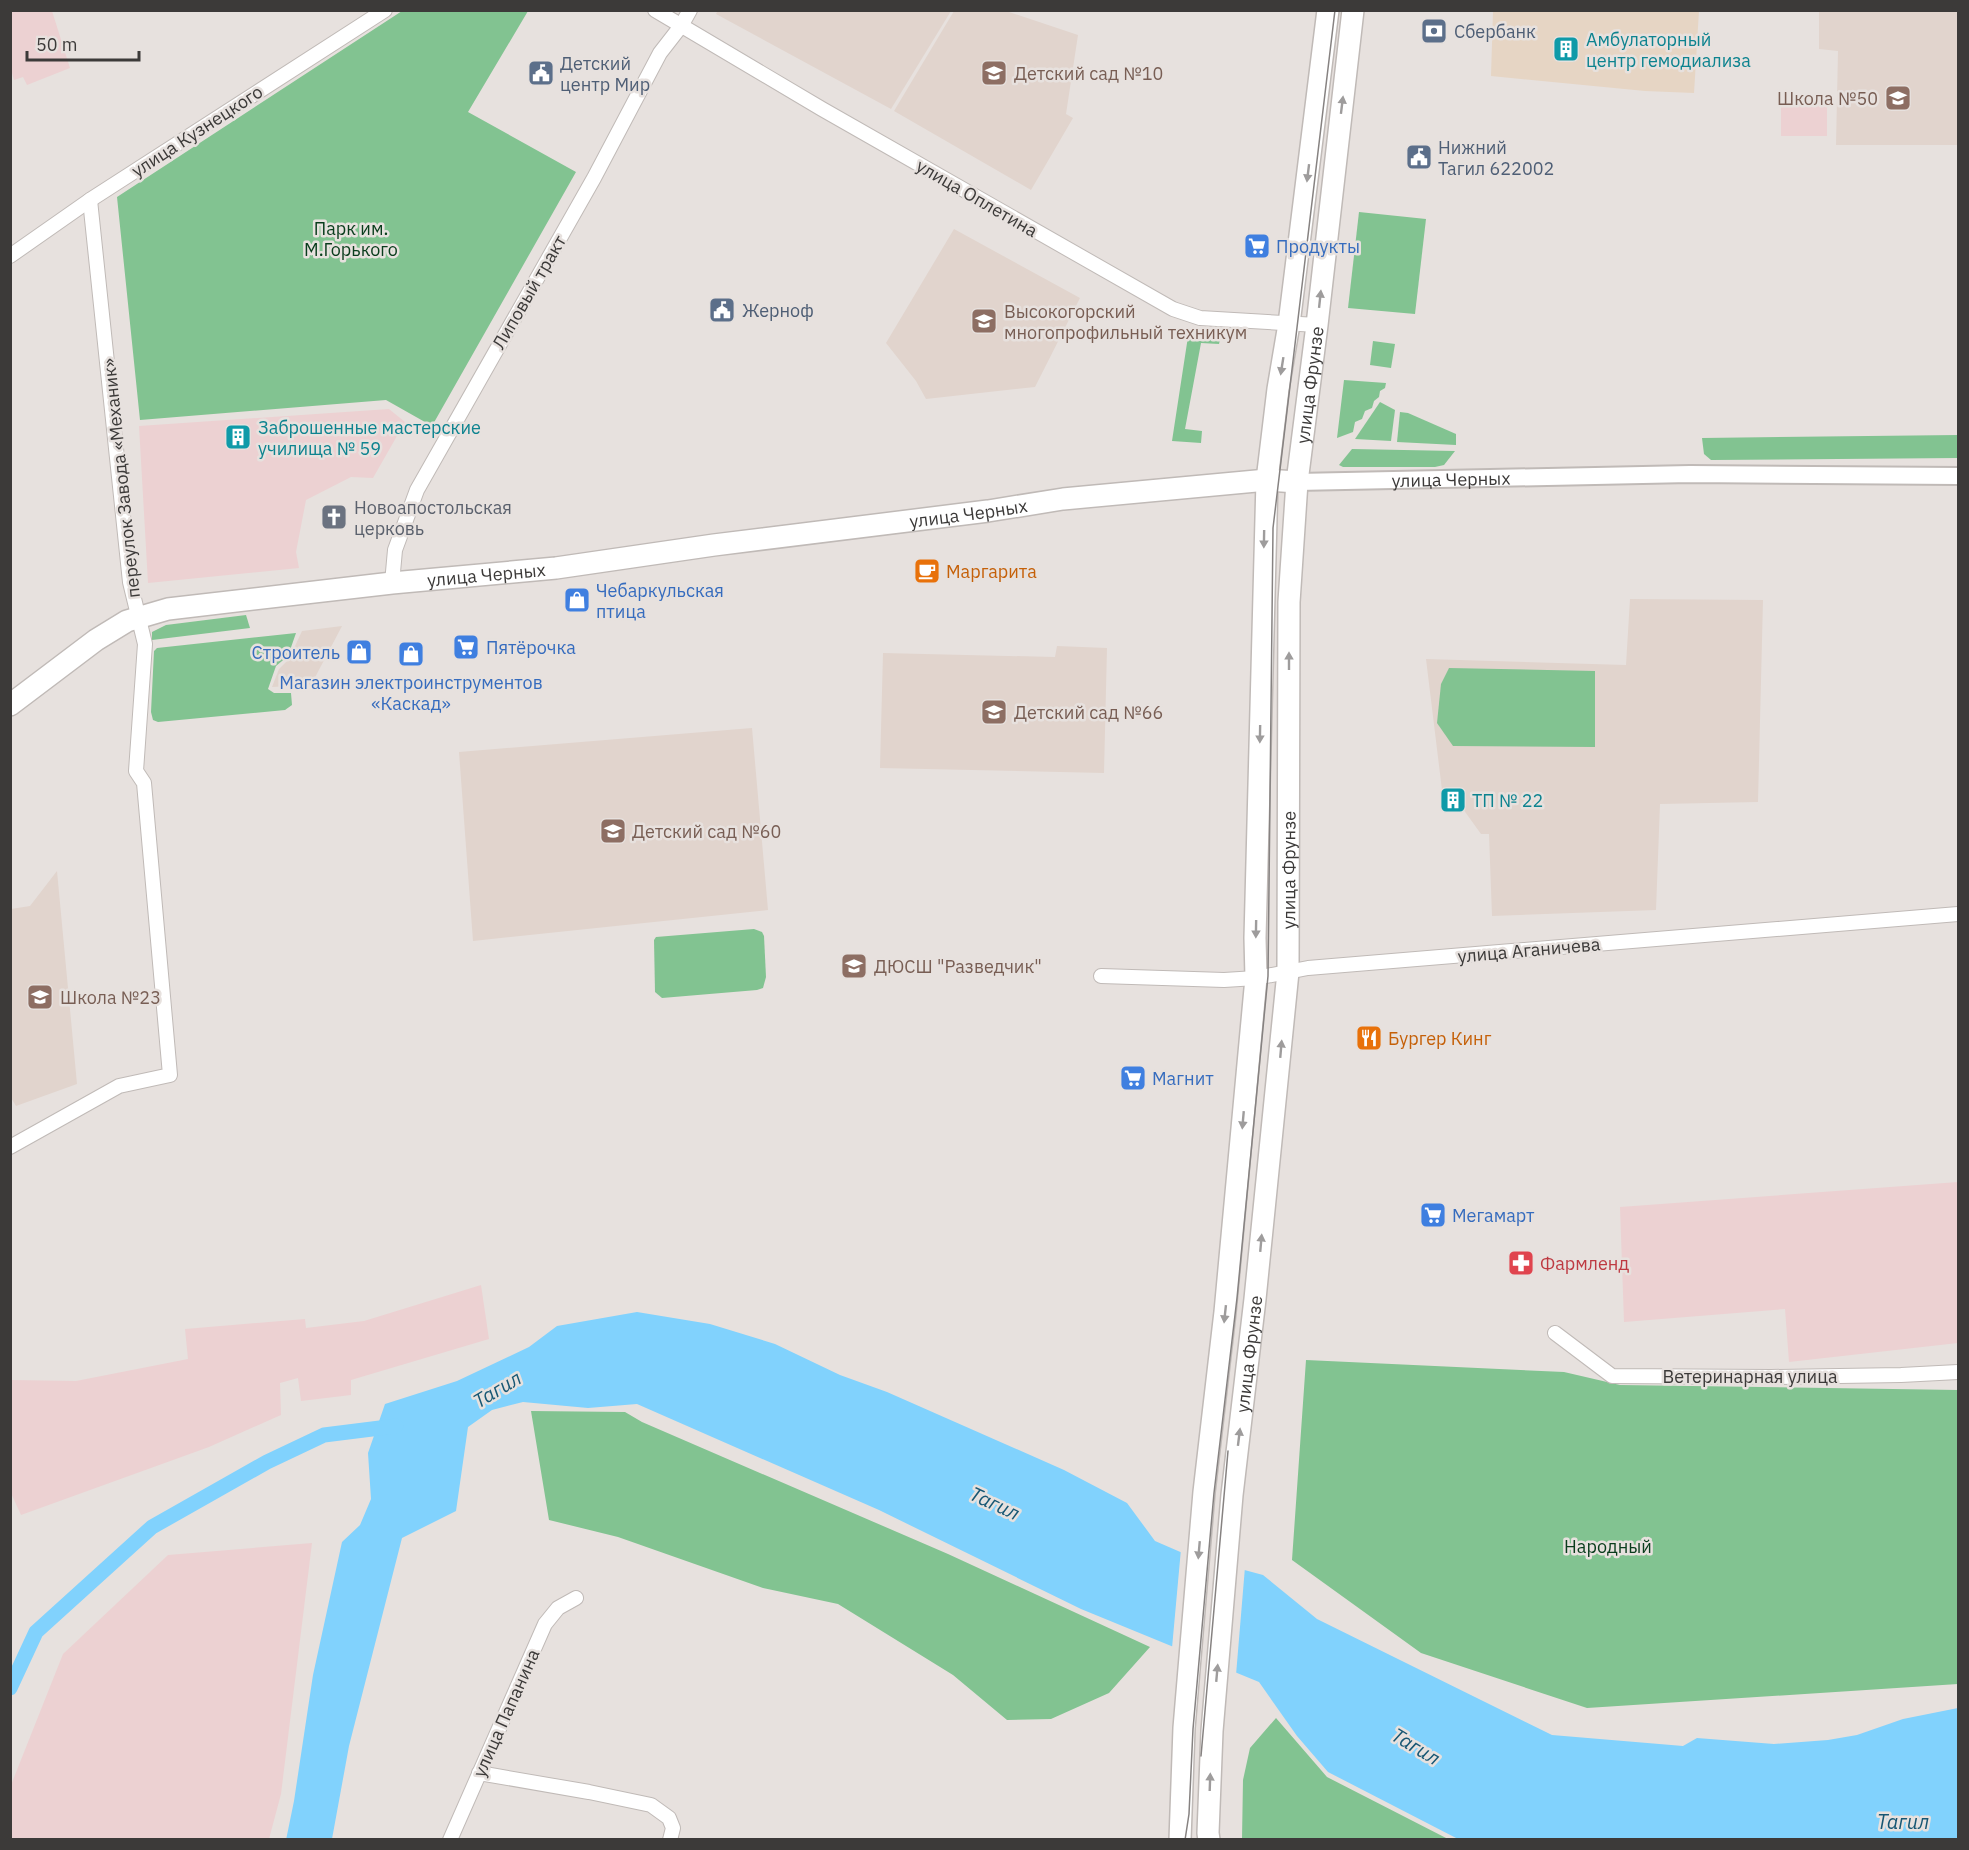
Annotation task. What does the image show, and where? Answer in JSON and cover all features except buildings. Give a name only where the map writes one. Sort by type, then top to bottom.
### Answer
[{"type":"main road","name":"улица Фрунзе","points":[[1180,1835],[1184,1728],[1204,1492],[1225,1312],[1257,978],[1255,938],[1267,480],[1328,10]]},
{"type":"main road","name":"улица Фрунзе","points":[[1209,1836],[1212,1731],[1232,1495],[1255,1299],[1288,972],[1288,602],[1297,482],[1353,10]]},
{"type":"main road","name":"улица Черных","points":[[10,705],[96,640],[127,621],[168,609],[392,583],[556,568],[1063,499],[1267,480],[1297,482]]},
{"type":"street","name":"улица Кузнецкого","points":[[10,256],[90,200],[385,10]]},
{"type":"street","name":"улица Оплетина","points":[[655,10],[1173,309],[1200,318],[1317,325]]},
{"type":"street","name":"Липовый тракт","points":[[392,583],[395,549],[417,490],[594,178],[660,53],[690,10]]},
{"type":"street","name":"переулок Завода «Механик»","points":[[10,1147],[119,1086],[170,1075],[144,783],[136,771],[145,644],[130,582],[90,200]]},
{"type":"street","name":"улица Черных","points":[[1297,482],[1713,474],[1959,476]]},
{"type":"street","name":"улица Аганичева","points":[[1101,976],[1224,980],[1257,978],[1288,972],[1959,914]]},
{"type":"street","name":"Ветеринарная улица","points":[[1555,1333],[1612,1376],[1771,1377],[1959,1372]]},
{"type":"street","name":"улица Папанина","points":[[450,1839],[545,1624],[558,1608],[576,1598]]},
{"type":"street","points":[[479,1773],[651,1805],[669,1818],[673,1828],[670,1839]]},
{"type":"shaded area","points":[[12,10],[52,11],[70,68],[27,85],[23,77],[14,80],[12,73],[10,74]]},
{"type":"shaded area","points":[[718,10],[951,11],[891,109],[716,14]]},
{"type":"shaded area","name":"Детский сад №10","points":[[954,11],[1006,11],[1078,35],[1066,114],[1073,118],[1031,190],[894,111]]},
{"type":"shaded area","points":[[1493,11],[1699,11],[1694,93],[1645,91],[1491,76]]},
{"type":"shaded area","name":"Школа №50","points":[[1819,11],[1958,11],[1958,145],[1836,145],[1838,51],[1819,49]]},
{"type":"shaded area","points":[[1781,104],[1827,104],[1827,136],[1781,136]]},
{"type":"shaded area","name":"Высокогорский многопрофильный техникум","points":[[954,229],[1080,298],[1035,387],[926,399],[916,381],[886,343]]},
{"type":"shaded area","points":[[389,409],[405,422],[373,478],[351,477],[306,500],[296,552],[299,568],[148,583],[139,426]]},
{"type":"shaded area","points":[[1630,599],[1763,600],[1758,802],[1660,804],[1656,910],[1492,916],[1489,834],[1481,834],[1463,809],[1461,789],[1442,790],[1426,659],[1626,665]]},
{"type":"shaded area","points":[[342,626],[311,685],[272,687],[279,669],[289,659],[302,631]]},
{"type":"shaded area","name":"Детский сад №66","points":[[1057,646],[1107,648],[1104,773],[880,768],[883,653],[1055,657]]},
{"type":"shaded area","name":"Детский сад №60","points":[[752,728],[768,910],[473,941],[459,752]]},
{"type":"shaded area","name":"Школа №23","points":[[57,871],[77,1084],[16,1106],[10,1096],[11,909],[30,906]]},
{"type":"shaded area","points":[[1958,1182],[1958,1343],[1789,1362],[1785,1309],[1624,1322],[1620,1207]]},
{"type":"shaded area","points":[[481,1285],[489,1339],[351,1380],[351,1395],[301,1401],[298,1378],[280,1383],[281,1415],[209,1447],[21,1515],[11,1493],[11,1380],[76,1381],[188,1359],[185,1329],[305,1319],[306,1328],[364,1321]]},
{"type":"shaded area","points":[[312,1543],[281,1794],[269,1839],[11,1839],[11,1785],[63,1654],[168,1555]]},
{"type":"green space","name":"Парк им. М.Горького","points":[[402,11],[528,11],[468,112],[576,172],[432,426],[386,400],[140,420],[117,197]]},
{"type":"green space","points":[[1359,212],[1426,219],[1415,314],[1348,308]]},
{"type":"green space","points":[[1189,330],[1221,335],[1219,344],[1201,343],[1185,429],[1202,431],[1201,443],[1172,441]]},
{"type":"green space","points":[[1373,341],[1395,344],[1391,368],[1370,365]]},
{"type":"green space","points":[[1344,380],[1386,383],[1372,408],[1365,411],[1362,419],[1355,422],[1353,432],[1337,438]]},
{"type":"green space","points":[[1380,402],[1395,410],[1391,441],[1355,439]]},
{"type":"green space","points":[[1400,412],[1408,413],[1456,434],[1456,445],[1397,442]]},
{"type":"green space","points":[[1958,435],[1958,458],[1711,460],[1704,454],[1702,438]]},
{"type":"green space","points":[[1352,449],[1455,451],[1444,465],[1435,467],[1343,467],[1339,465]]},
{"type":"green space","points":[[246,615],[250,628],[152,640],[152,632],[166,625]]},
{"type":"green space","points":[[296,633],[288,656],[276,666],[268,689],[274,693],[291,693],[292,705],[285,710],[158,722],[153,720],[151,712],[154,651],[157,648]]},
{"type":"green space","points":[[1449,668],[1595,671],[1595,747],[1453,746],[1437,723],[1441,684]]},
{"type":"green space","points":[[754,929],[762,932],[764,936],[766,977],[763,988],[662,998],[655,992],[654,940],[656,937]]},
{"type":"green space","name":"Народный","points":[[1306,1360],[1564,1372],[1620,1385],[1958,1390],[1958,1684],[1587,1708],[1421,1653],[1292,1560]]},
{"type":"green space","points":[[531,1411],[625,1412],[642,1422],[948,1554],[1150,1647],[1109,1693],[1051,1719],[1007,1720],[953,1675],[838,1604],[763,1588],[618,1537],[549,1520]]},
{"type":"green space","points":[[1276,1718],[1327,1777],[1448,1839],[1242,1839],[1243,1780],[1250,1748]]},
{"type":"water","name":"Тагил","points":[[637,1312],[710,1324],[775,1344],[840,1375],[887,1392],[1064,1470],[1127,1503],[1155,1541],[1185,1554],[1263,1575],[1317,1619],[1552,1735],[1683,1746],[1697,1738],[1774,1744],[1828,1740],[1857,1735],[1903,1719],[1958,1708],[1958,1839],[1458,1839],[1328,1772],[1297,1736],[1259,1682],[1081,1609],[879,1510],[637,1404],[588,1408],[523,1402],[492,1410],[468,1427],[456,1511],[402,1538],[349,1746],[332,1839],[286,1840],[313,1675],[342,1542],[360,1525],[371,1499],[368,1453],[385,1404],[457,1381],[529,1347],[557,1326]]},
{"type":"pier","points":[[1181,1549],[1245,1567],[1236,1675],[1172,1648]]},
{"type":"waterway","points":[[10,1688],[36,1632],[152,1527],[267,1462],[324,1435],[396,1426]]},
{"type":"tram line","points":[[1185,1840],[1189,1814],[1193,1729],[1214,1493],[1237,1298],[1268,976],[1273,528],[1335,10]]},
{"type":"tram line","points":[[1201,1756],[1228,1451]]},
{"type":"place","name":"Сбербанк","points":[[1434,31]]},
{"type":"place","name":"Амбулаторный центр гемодиализа","points":[[1566,49]]},
{"type":"place","name":"Детский центр Мир","points":[[541,73]]},
{"type":"place","name":"Детский сад №10","points":[[994,73]]},
{"type":"place","name":"Школа №50","points":[[1898,98]]},
{"type":"place","name":"Нижний Тагил 622002","points":[[1419,157]]},
{"type":"place","name":"Продукты","points":[[1257,246]]},
{"type":"place","name":"Жерноф","points":[[722,310]]},
{"type":"place","name":"Высокогорский многопрофильный техникум","points":[[984,321]]},
{"type":"place","name":"Заброшенные мастерские училища № 59","points":[[238,437]]},
{"type":"place","name":"Новоапостольская церковь","points":[[334,517]]},
{"type":"place","name":"Маргарита","points":[[927,571]]},
{"type":"place","name":"Чебаркульская птица","points":[[577,600]]},
{"type":"place","name":"Пятёрочка","points":[[466,647]]},
{"type":"place","name":"Строитель","points":[[359,652]]},
{"type":"place","name":"Магазин электроинструментов «Каскад»","points":[[411,654]]},
{"type":"place","name":"Детский сад №66","points":[[994,712]]},
{"type":"place","name":"ТП № 22","points":[[1453,800]]},
{"type":"place","name":"Детский сад №60","points":[[613,831]]},
{"type":"place","name":"ДЮСШ \"Разведчик\"","points":[[854,966]]},
{"type":"place","name":"Школа №23","points":[[40,997]]},
{"type":"place","name":"Бургер Кинг","points":[[1369,1038]]},
{"type":"place","name":"Магнит","points":[[1133,1078]]},
{"type":"place","name":"Мегамарт","points":[[1433,1215]]},
{"type":"place","name":"Фармленд","points":[[1521,1263]]}]
